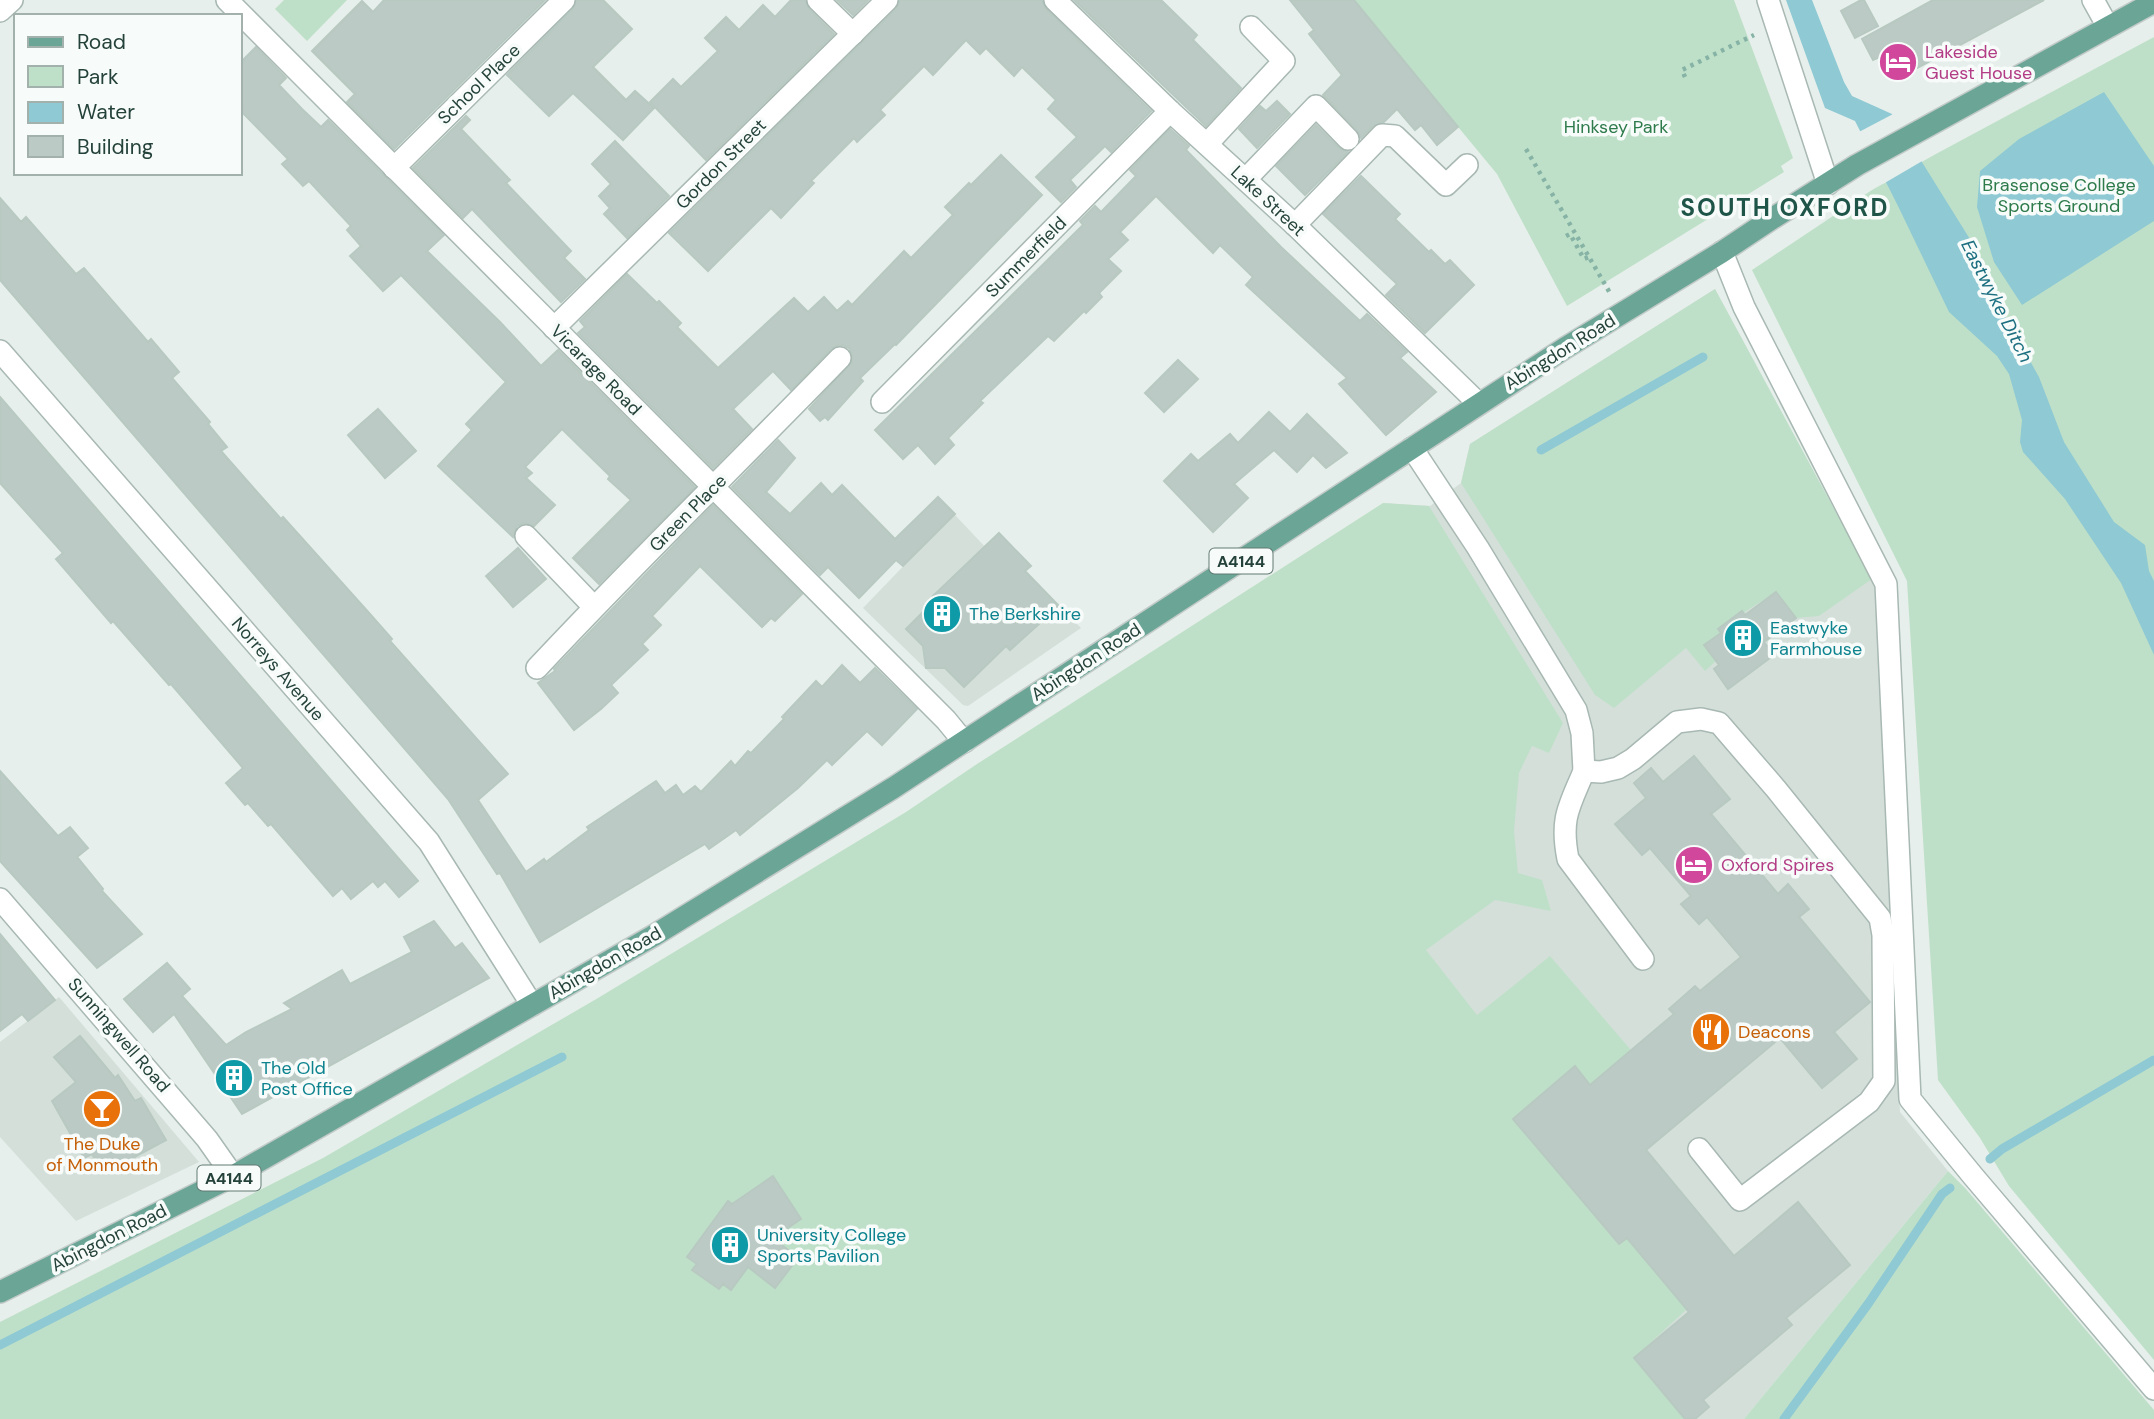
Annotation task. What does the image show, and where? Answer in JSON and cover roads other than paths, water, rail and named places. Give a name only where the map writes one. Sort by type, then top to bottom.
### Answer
[{"type":"main road","name":"Abingdon Road","points":[[0,1293],[233,1176],[653,936],[882,795],[1565,348],[1857,165],[2154,2]]},
{"type":"street","points":[[0,11],[12,0]]},
{"type":"street","name":"School Place","points":[[394,167],[564,0]]},
{"type":"street","points":[[818,0],[853,34]]},
{"type":"street","name":"Gordon Street","points":[[554,328],[887,0]]},
{"type":"street","name":"Lake Street","points":[[1055,0],[1170,111],[1295,225],[1479,404]]},
{"type":"street","points":[[1768,0],[1828,184]]},
{"type":"street","points":[[2093,0],[2108,27]]},
{"type":"street","name":"Vicarage Road","points":[[237,3],[394,167],[946,720],[964,742]]},
{"type":"street","points":[[1207,144],[1289,56],[1251,27]]},
{"type":"street","points":[[1246,179],[1316,106],[1349,139]]},
{"type":"street","name":"Summerfield","points":[[882,402],[1170,111]]},
{"type":"street","points":[[1295,225],[1382,135],[1395,136],[1446,185],[1466,165]]},
{"type":"street","points":[[1722,252],[1744,307],[1886,584],[1910,1099],[2154,1389]]},
{"type":"street","name":"Norreys Avenue","points":[[0,351],[429,842],[532,1005]]},
{"type":"street","name":"Green Place","points":[[537,668],[840,358]]},
{"type":"street","points":[[1412,447],[1478,548],[1576,710],[1582,733],[1584,771],[1564,823],[1568,859],[1643,959]]},
{"type":"street","points":[[526,536],[594,607]]},
{"type":"street","points":[[1584,771],[1601,772],[1618,768],[1633,759],[1677,722],[1701,719],[1719,723],[1880,918],[1884,935],[1884,1084],[1868,1102],[1740,1200],[1699,1149]]},
{"type":"street","name":"Sunningwell Road","points":[[0,899],[88,1015],[214,1147],[233,1176]]},
{"type":"water","points":[[1786,0],[1812,0],[1852,96],[1892,114],[1978,252],[1981,274],[2039,377],[2064,442],[2114,522],[2145,545],[2149,571],[2154,581],[2154,655],[2121,583],[2065,499],[2023,452],[2020,442],[2022,420],[2009,374],[1997,356],[1949,312],[1855,121],[1825,108]]},
{"type":"water","points":[[2104,92],[2154,166],[2154,221],[2022,305],[1994,262],[1977,207],[1980,171],[2019,139]]},
{"type":"waterway","points":[[1541,450],[1703,357]]},
{"type":"waterway","points":[[0,1345],[562,1057]]},
{"type":"waterway","points":[[1990,1159],[2002,1149],[2154,1060]]},
{"type":"waterway","points":[[1784,1419],[1868,1304],[1942,1194],[1950,1188]]},
{"type":"place","name":"Lakeside Guest House","points":[[1898,62]]},
{"type":"place","name":"The Berkshire","points":[[942,614]]},
{"type":"place","name":"Eastwyke Farmhouse","points":[[1743,638]]},
{"type":"place","name":"Oxford Spires","points":[[1694,865]]},
{"type":"place","name":"Deacons","points":[[1711,1032]]},
{"type":"place","name":"The Old Post Office","points":[[234,1078]]},
{"type":"place","name":"The Duke of Monmouth","points":[[102,1109]]},
{"type":"place","name":"University College Sports Pavilion","points":[[730,1245]]},
{"type":"district","name":"SOUTH OXFORD","points":[[1785,207]]},
{"type":"park label","name":"Hinksey Park","points":[[1616,127]]},
{"type":"park label","name":"Brasenose College Sports Ground","points":[[2059,195]]},
{"type":"water label","name":"Eastwyke Ditch","points":[[1997,301]]}]
